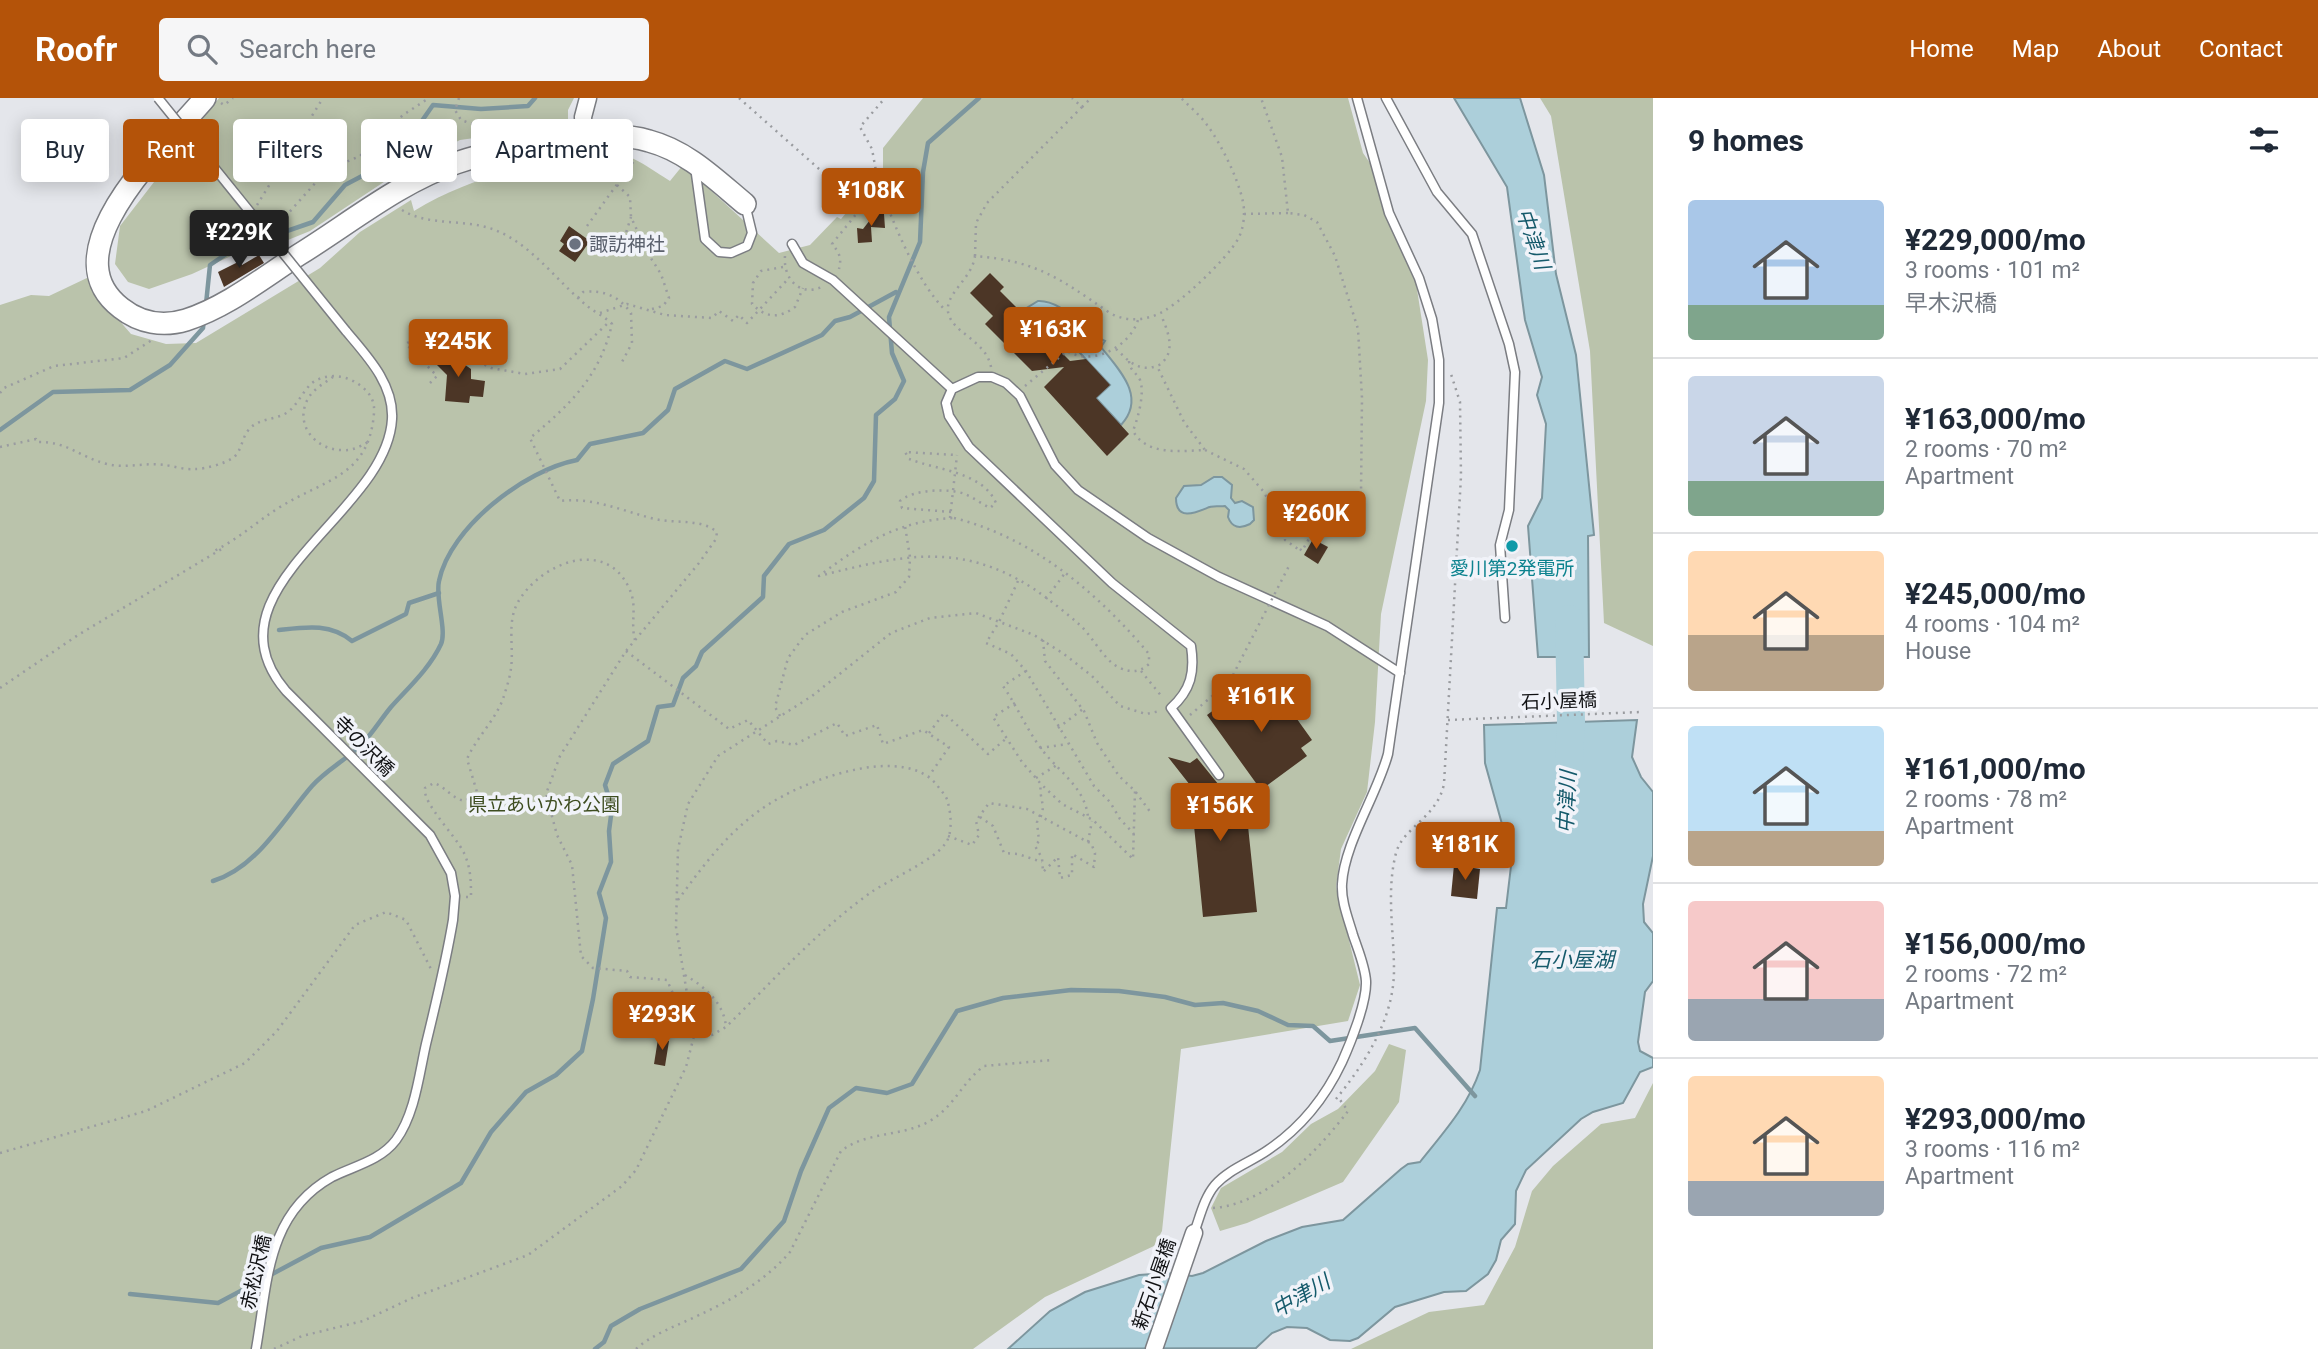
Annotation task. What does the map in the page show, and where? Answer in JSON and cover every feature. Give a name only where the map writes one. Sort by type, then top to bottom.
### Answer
[{"type":"street","points":[[205,98],[123,194],[105,224],[98,248],[97,270],[102,286],[112,301],[129,314],[146,322],[171,324],[215,308],[391,196],[454,164],[471,158]]},
{"type":"street","points":[[583,119],[588,98]]},
{"type":"street","points":[[633,138],[649,141],[695,161],[745,204]]},
{"type":"street","name":"新石小屋橋","points":[[1154,1349],[1195,1233]]},
{"type":"lane","name":"寺の沢橋","points":[[158,98],[373,363],[382,379],[392,417],[382,458],[285,577],[264,617],[262,642],[267,663],[278,682],[430,835],[451,873],[455,896]]},
{"type":"lane","points":[[1195,1233],[1212,1190],[1224,1177],[1269,1149],[1304,1121],[1331,1084],[1346,1055],[1365,995],[1366,983],[1343,901],[1342,884],[1348,855],[1381,780],[1388,754],[1439,403],[1439,360],[1432,318],[1419,278],[1390,213],[1357,98]]},
{"type":"lane","points":[[1386,98],[1437,192],[1472,234],[1510,344],[1514,372],[1510,510],[1500,545],[1505,618]]},
{"type":"lane","points":[[695,161],[705,239],[719,253],[740,251],[747,246],[752,233],[745,204]]},
{"type":"lane","points":[[792,244],[803,263],[833,280],[952,389]]},
{"type":"lane","points":[[1219,775],[1171,708],[1191,683],[1191,646],[1112,583],[969,447],[949,416],[946,403],[952,389],[978,377],[992,377],[1006,383],[1020,396],[1055,465],[1078,490],[1148,538],[1219,577],[1327,626],[1400,673]]},
{"type":"lane","points":[[440,987],[455,896]]},
{"type":"lane","name":"赤松沢橋","points":[[257,1347],[271,1261],[292,1210],[315,1187],[380,1155],[397,1139],[414,1098],[440,987]]},
{"type":"path","points":[[218,98],[224,105],[233,98]]},
{"type":"path","points":[[253,234],[218,246],[215,243],[262,198],[323,98]]},
{"type":"path","points":[[265,230],[277,227],[318,180],[339,165],[360,156],[403,115],[429,98]]},
{"type":"path","points":[[458,98],[456,115],[471,123]]},
{"type":"path","points":[[739,98],[860,205]]},
{"type":"path","points":[[885,98],[860,127],[872,149],[878,182],[895,228],[936,301],[951,321],[989,358],[992,377]]},
{"type":"path","points":[[1072,98],[1082,107]]},
{"type":"path","points":[[946,311],[950,298],[974,267],[976,223],[987,203],[1091,98]]},
{"type":"path","points":[[975,256],[1017,262],[1052,273],[1118,318],[1138,320],[1160,314],[1175,303],[1230,251],[1241,232],[1244,214],[1241,195],[1217,140],[1203,120],[1181,98]]},
{"type":"path","points":[[1261,98],[1282,157],[1288,213]]},
{"type":"path","points":[[587,226],[649,141]]},
{"type":"path","points":[[785,252],[784,267],[788,279],[803,288],[818,289],[833,280],[841,259],[832,244],[878,182]]},
{"type":"path","points":[[617,185],[630,197],[631,217],[642,244],[661,274],[669,298],[663,306],[652,309]]},
{"type":"path","points":[[391,196],[400,209],[413,217],[479,225],[498,231],[519,243],[578,298],[612,324],[606,349],[589,381],[553,419],[530,438],[560,501],[578,499],[612,505],[656,519],[708,525],[717,532],[716,539],[699,564],[626,651],[560,756],[546,794],[558,835],[572,865],[580,956],[593,968],[627,971],[630,977],[667,980],[674,996],[689,1008]]},
{"type":"path","points":[[1244,214],[1288,213],[1304,215],[1317,222],[1335,256],[1358,329],[1362,398],[1361,494],[1355,510],[1343,522],[1325,533],[1300,534],[1284,525]]},
{"type":"path","points":[[619,244],[631,217]]},
{"type":"path","points":[[784,267],[761,271],[753,283],[752,304],[768,316],[788,313],[795,307],[803,288]]},
{"type":"path","points":[[578,298],[583,292],[606,293],[625,304],[652,309],[665,315],[699,319],[712,318],[719,312],[733,321],[739,315],[747,323],[788,279]]},
{"type":"path","points":[[600,313],[625,304]]},
{"type":"path","points":[[622,362],[632,343],[633,331],[631,313],[625,304]]},
{"type":"path","points":[[1116,349],[1129,361],[1143,368],[1157,366],[1167,358],[1170,349],[1170,339],[1160,314]]},
{"type":"path","points":[[1020,396],[1025,387],[1062,354],[1067,351],[1073,355],[1106,353],[1116,349],[1129,338],[1138,320]]},
{"type":"path","points":[[430,383],[438,376],[406,344],[415,338],[458,351],[491,368],[525,374],[560,369],[610,321]]},
{"type":"path","points":[[0,393],[5,388],[54,366],[124,358],[148,344],[171,324]]},
{"type":"path","points":[[1333,1102],[1356,1073],[1388,1010],[1394,971],[1391,893],[1396,853],[1404,839],[1435,807],[1442,792],[1461,476],[1460,402],[1451,373],[1439,360]]},
{"type":"path","points":[[1129,361],[1130,370],[1139,378],[1141,385],[1138,417],[1133,431],[1135,435],[1154,448],[1167,451],[1205,450]]},
{"type":"path","points":[[1157,366],[1184,422],[1205,450],[1244,469],[1264,492],[1284,525],[1285,540],[1297,551],[1302,551],[1311,535]]},
{"type":"path","points":[[0,447],[37,439],[37,442],[64,444],[85,458],[110,465],[139,467],[165,464],[197,469],[232,459],[238,453],[247,431],[262,420],[288,412],[311,384],[326,376],[354,381],[369,393],[375,407],[368,442],[353,467],[338,478],[283,505],[240,538],[78,635],[0,688]]},
{"type":"path","points":[[334,376],[316,389],[306,401],[303,415],[306,428],[313,440],[326,447],[352,450],[368,442]]},
{"type":"path","points":[[951,512],[902,508],[900,501],[920,492],[953,492],[965,494],[990,508],[996,503],[975,480],[909,459],[905,452],[911,450],[956,455],[969,447]]},
{"type":"path","points":[[950,518],[956,455]]},
{"type":"path","points":[[950,518],[984,525],[1033,550],[1065,573],[1129,629],[1149,654],[1149,664],[1141,671],[1118,667],[1081,626],[1046,599],[985,564],[936,555],[886,559],[819,576],[888,531],[905,526],[925,519],[950,518]]},
{"type":"path","points":[[780,716],[775,708],[788,658],[805,635],[842,612],[896,592],[909,577],[910,557],[905,526]]},
{"type":"path","points":[[214,551],[240,538]]},
{"type":"path","points":[[455,896],[471,897],[469,866],[453,832],[426,801],[425,788],[434,783],[459,800],[465,801],[477,792],[467,759],[487,730],[507,686],[516,605],[531,584],[552,568],[575,559],[598,562],[619,573],[629,586],[634,601],[635,640]]},
{"type":"path","points":[[1181,722],[1231,680],[1290,564]]},
{"type":"path","points":[[1046,599],[1065,573]]},
{"type":"path","points":[[1018,581],[986,643],[1011,654],[1026,671],[1094,786],[1111,802],[1120,819],[1134,834]]},
{"type":"path","points":[[274,1349],[302,1336],[363,1321],[412,1298],[528,1255],[622,1186],[636,1170],[686,1067],[694,1036],[676,927],[678,849],[688,804],[718,756],[812,696],[891,633],[930,618],[976,613],[1043,640],[1092,676],[1120,706],[1146,714],[1171,708],[1141,671]]},
{"type":"path","points":[[1043,640],[1045,662],[1083,709],[1097,743],[1119,776],[1135,791],[1151,813]]},
{"type":"path","points":[[626,651],[729,729],[748,720],[768,744],[777,741],[794,745],[837,723],[845,736],[877,724],[883,744],[923,730],[949,747],[928,777]]},
{"type":"path","points":[[1026,671],[1003,686],[1040,748],[1058,765],[1087,809],[1088,818]]},
{"type":"path","points":[[1014,702],[993,717],[1022,762],[1062,804],[1093,820],[1133,859],[1135,791]]},
{"type":"path","points":[[1058,728],[1083,709]]},
{"type":"path","name":"石小屋橋","points":[[1447,720],[1640,712]]},
{"type":"path","points":[[929,733],[944,713],[988,754],[1008,737]]},
{"type":"path","points":[[1040,748],[1068,744]]},
{"type":"path","points":[[676,901],[735,828],[783,796],[839,775],[885,765],[913,767],[928,777],[948,799],[951,819],[947,842],[933,857],[869,894],[813,942],[726,1027],[712,1035],[694,1036]]},
{"type":"path","points":[[1036,778],[1058,765]]},
{"type":"path","points":[[948,836],[972,845],[979,835],[976,821],[989,803],[1027,809],[1041,817],[1088,842],[1095,853],[1094,867],[1072,854],[1072,875],[1060,878],[1058,857],[1042,873],[1042,862],[1035,846],[1039,841],[1037,822],[1041,817],[1045,806],[1039,793],[1041,784]]},
{"type":"path","points":[[979,816],[993,826],[1004,853],[1018,854],[1042,862]]},
{"type":"path","points":[[1088,842],[1093,820]]},
{"type":"path","points":[[0,1153],[146,1111],[245,1063],[278,1031],[355,925],[386,912],[406,920],[440,987]]},
{"type":"path","points":[[683,975],[720,1004],[725,1014],[726,1027]]},
{"type":"path","points":[[636,1349],[648,1338],[703,1314],[760,1281],[778,1266],[790,1252],[841,1151],[851,1143],[912,1130],[931,1120],[951,1106],[975,1073],[984,1066],[1052,1060]]},
{"type":"path","points":[[1203,1208],[1245,1202],[1305,1161],[1348,1111],[1338,1097]]},
{"type":"green space","points":[[219,98],[574,98],[568,110],[568,119],[471,119],[471,138],[457,142],[457,119],[361,119],[361,182],[384,182],[310,231],[261,251],[231,256],[192,274],[149,289],[128,282],[115,264],[120,226],[154,182],[219,182],[219,119],[203,119]]},
{"type":"green space","name":"県立あいかわ公園","points":[[923,98],[1348,98],[1363,153],[1372,166],[1387,220],[1416,283],[1428,360],[1426,401],[1381,614],[1375,722],[1367,792],[1341,849],[1336,887],[1360,985],[1348,1021],[1181,1049],[1162,1231],[1154,1246],[1045,1297],[973,1349],[0,1349],[0,305],[31,295],[49,296],[89,277],[105,304],[131,334],[166,344],[196,343],[320,268],[360,232],[411,200],[414,211],[447,193],[476,182],[633,182],[633,159],[670,181],[683,165],[779,253],[810,245],[837,217],[841,219],[883,169],[883,148]]},
{"type":"green space","points":[[1540,98],[1653,98],[1653,646],[1604,623],[1590,351],[1551,116]]},
{"type":"green space","points":[[1389,1044],[1406,1050],[1399,1102],[1343,1182],[1247,1223],[1220,1231],[1211,1208],[1221,1188],[1282,1152],[1311,1124],[1338,1109],[1375,1071]]},
{"type":"green space","points":[[1653,1083],[1653,1349],[1351,1349],[1429,1312],[1484,1305],[1515,1247],[1532,1191],[1553,1166],[1601,1124],[1635,1118]]},
{"type":"water","points":[[1454,98],[1520,98],[1544,175],[1556,274],[1576,355],[1594,535],[1588,536],[1589,657],[1538,657],[1528,526],[1542,498],[1546,424],[1537,395],[1542,377],[1525,320],[1507,187]]},
{"type":"water","points":[[1038,301],[1056,305],[1105,341],[1101,347],[1122,374],[1131,394],[1128,415],[1121,425],[1096,398],[1110,385],[1051,322],[1037,323],[1025,309]]},
{"type":"water","points":[[1214,477],[1222,477],[1232,485],[1231,498],[1235,503],[1242,501],[1253,507],[1254,520],[1250,524],[1243,527],[1234,525],[1225,506],[1187,514],[1179,510],[1176,498],[1184,486],[1201,485]]},
{"type":"water","name":"石小屋湖","points":[[1637,720],[1632,757],[1641,777],[1653,792],[1653,856],[1643,904],[1644,922],[1653,933],[1653,981],[1645,992],[1638,1042],[1640,1051],[1653,1058],[1653,1067],[1640,1072],[1623,1103],[1593,1112],[1581,1119],[1526,1170],[1516,1191],[1515,1224],[1501,1240],[1496,1260],[1488,1274],[1466,1291],[1444,1292],[1395,1307],[1358,1338],[1350,1341],[1330,1340],[1307,1328],[1287,1327],[1272,1333],[1256,1348],[1008,1349],[1050,1311],[1085,1292],[1139,1275],[1167,1273],[1192,1276],[1203,1273],[1266,1241],[1302,1227],[1343,1220],[1401,1169],[1408,1164],[1420,1162],[1462,1107],[1480,1070],[1497,908],[1506,908],[1511,866],[1505,865],[1507,842],[1485,763],[1484,725]]},
{"type":"building","points":[[871,214],[884,214],[885,228],[871,227],[872,242],[858,243],[857,228],[863,229]]},
{"type":"building","points":[[569,226],[590,241],[575,262],[559,251],[564,244],[560,241]]},
{"type":"building","points":[[259,255],[264,263],[224,287],[218,272],[240,261],[242,265]]},
{"type":"building","points":[[990,273],[1004,287],[1000,291],[1070,361],[1086,359],[1110,385],[1096,398],[1129,434],[1107,456],[1044,387],[1064,367],[1032,371],[985,324],[993,316],[970,293]]},
{"type":"building","points":[[442,349],[471,369],[471,379],[485,381],[483,397],[470,396],[469,403],[445,401],[447,375],[431,359]]},
{"type":"building","points":[[1313,539],[1328,547],[1318,564],[1304,555]]},
{"type":"building","points":[[1249,684],[1258,698],[1274,687],[1312,740],[1301,748],[1307,756],[1261,790],[1207,715]]},
{"type":"building","points":[[1168,757],[1190,763],[1197,758],[1223,790],[1244,788],[1257,912],[1203,917],[1190,785]]},
{"type":"building","points":[[1454,865],[1480,869],[1477,899],[1451,896]]},
{"type":"building","points":[[664,1009],[680,1012],[678,1028],[661,1026]]},
{"type":"building","points":[[658,1039],[669,1041],[665,1066],[654,1064]]},
{"type":"waterway","points":[[206,304],[210,265],[232,250],[313,222],[345,185],[396,158],[433,105],[481,109],[528,106],[535,98]]},
{"type":"waterway","points":[[130,1294],[218,1303],[321,1248],[370,1237],[461,1183],[491,1132],[526,1092],[556,1075],[582,1051],[606,918],[599,893],[611,862],[609,831],[612,808],[605,785],[613,764],[648,741],[658,707],[673,705],[683,678],[696,666],[702,652],[763,597],[764,576],[789,544],[824,530],[864,498],[874,481],[876,415],[895,399],[904,381],[892,353],[889,317],[920,242],[923,172],[928,143],[979,98]]},
{"type":"waterway","points":[[213,881],[229,874],[256,854],[318,780],[365,741],[431,661],[442,638],[438,588],[446,561],[458,541],[493,504],[513,488],[535,476],[577,460],[590,444],[643,433],[668,410],[675,389],[725,361],[747,369],[822,335],[835,321],[850,317],[896,292]]},
{"type":"waterway","points":[[0,430],[53,392],[130,390],[170,365],[203,328],[204,319]]},
{"type":"waterway","points":[[279,630],[308,627],[326,629],[352,641],[406,614],[409,603],[439,593]]},
{"type":"waterway","name":"中津川","points":[[1569,619],[1569,760]]},
{"type":"waterway","points":[[595,1349],[604,1342],[611,1326],[640,1309],[741,1269],[784,1221],[801,1171],[829,1108],[856,1088],[887,1093],[912,1084],[957,1011],[1003,998],[1071,990],[1119,991],[1165,997],[1195,1005],[1223,1003],[1258,1011],[1288,1025],[1313,1026],[1330,1041],[1415,1028],[1475,1096]]},
{"type":"place","name":"諏訪神社","points":[[575,244]]},
{"type":"place","name":"愛川第2発電所","points":[[1512,546]]}]
